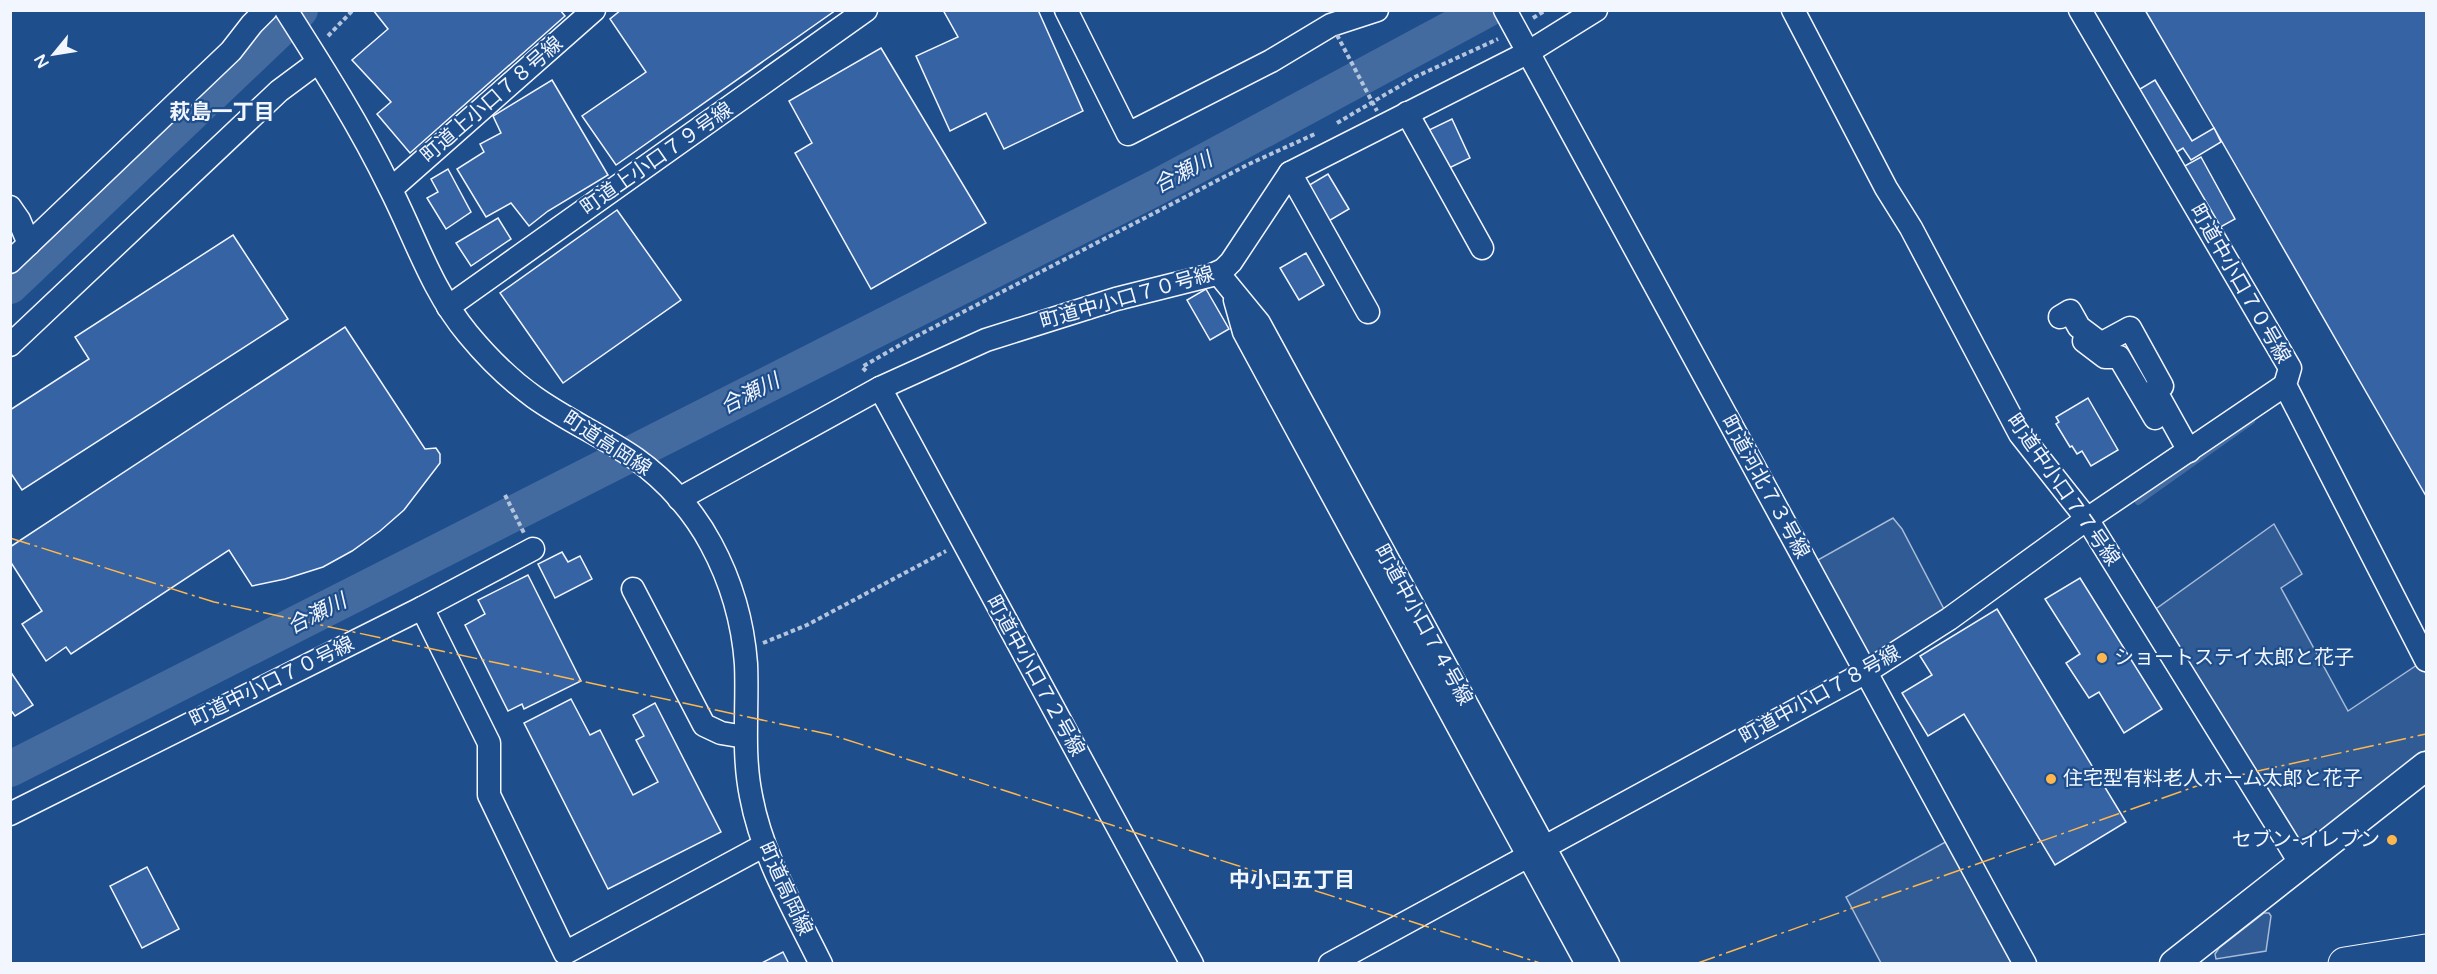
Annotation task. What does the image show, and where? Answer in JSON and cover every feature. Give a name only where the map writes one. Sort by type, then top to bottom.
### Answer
[{"type":"highway","points":[[2345,963],[2427,951]]},
{"type":"main road","points":[[2174,963],[2427,766]]},
{"type":"street","points":[[18,248],[231,51],[266,10]]},
{"type":"street","name":"町道高岡線","points":[[286,10],[365,140],[448,307],[485,354],[514,382],[657,476],[679,499],[711,543],[733,596],[744,647],[745,737],[751,795],[763,846],[821,963]]},
{"type":"street","name":"町道上小口７８号線","points":[[391,189],[594,10]]},
{"type":"street","name":"町道上小口７９号線","points":[[448,307],[866,10]]},
{"type":"street","points":[[1066,10],[1128,134],[1271,61],[1331,25],[1377,10]]},
{"type":"street","name":"町道中小口７０号線","points":[[679,499],[880,388],[986,340],[1116,298],[1225,282],[1231,262],[1290,173],[1527,53],[1596,10]]},
{"type":"street","name":"町道中小口７７号線","points":[[1793,10],[1886,188],[1911,228],[2020,434],[2087,519],[2301,864]]},
{"type":"street","name":"町道中小口７０号線","points":[[2080,10],[2290,368],[2285,385],[2427,660]]},
{"type":"street","name":"町道河北７３号線","points":[[1510,19],[2025,963]]},
{"type":"street","points":[[10,345],[279,92],[310,49]]},
{"type":"street","points":[[1407,113],[1482,248]]},
{"type":"street","points":[[1290,173],[1368,312]]},
{"type":"street","points":[[10,207],[19,220],[18,248]]},
{"type":"street","name":"町道中小口７４号線","points":[[1225,282],[1244,332],[1537,851],[1608,963]]},
{"type":"street","points":[[2070,311],[2079,327],[2099,342],[2106,341],[2130,327],[2146,363],[2162,386],[2155,390],[2184,454],[2119,357],[2105,357],[2072,332],[2060,315],[2070,311]]},
{"type":"street","name":"町道中小口７８号線","points":[[1330,963],[1866,672],[1949,620],[2087,519],[2285,385]]},
{"type":"street","name":"町道中小口７２号線","points":[[880,388],[1192,963]]},
{"type":"street","name":"町道中小口７０号線","points":[[10,814],[422,608],[533,549]]},
{"type":"street","points":[[633,589],[704,725],[721,733],[745,737]]},
{"type":"street","points":[[422,608],[489,743],[489,795],[565,953],[763,846]]},
{"type":"street","name":"町道中小口７４号線","points":[[1537,851],[1587,963]]},
{"type":"path","points":[[310,49],[353,10]]},
{"type":"path","points":[[1332,127],[1510,19]]},
{"type":"path","points":[[1336,35],[1377,111]]},
{"type":"path","points":[[880,388],[862,367],[907,341],[1249,164],[1321,131]]},
{"type":"path","points":[[505,495],[533,549]]},
{"type":"path","points":[[744,647],[766,642],[807,625],[963,542]]},
{"type":"shaded area","points":[[1893,518],[1902,529],[1946,613],[1868,658],[1816,561]]},
{"type":"shaded area","points":[[2274,524],[2302,574],[2281,588],[2348,711],[2420,663],[2426,674],[2426,750],[2307,847],[2296,843],[2153,611]]},
{"type":"shaded area","points":[[1949,840],[2018,963],[1881,963],[1846,897]]},
{"type":"shaded area","points":[[2264,913],[2269,913],[2271,916],[2266,951],[2216,959],[2215,954],[2219,948]]},
{"type":"building","points":[[373,10],[560,10],[565,16],[410,153],[377,114],[391,102],[352,60],[388,29]]},
{"type":"building","points":[[621,10],[836,10],[616,165],[582,116],[646,72],[610,19]]},
{"type":"building","points":[[943,10],[1038,10],[1083,111],[1004,149],[986,113],[950,131],[916,56],[958,37]]},
{"type":"building","points":[[2145,10],[2426,10],[2426,496],[2214,128]]},
{"type":"building","points":[[881,48],[986,223],[871,289],[795,153],[812,143],[789,101]]},
{"type":"building","points":[[552,80],[608,175],[548,211],[529,226],[511,203],[486,217],[457,169],[484,152],[480,144],[501,133],[493,116]]},
{"type":"building","points":[[2155,80],[2192,141],[2214,128],[2221,142],[2191,160],[2183,148],[2172,155],[2135,92]]},
{"type":"building","points":[[1452,119],[1470,158],[1447,169],[1429,130]]},
{"type":"building","points":[[2201,157],[2235,219],[2215,230],[2181,168]]},
{"type":"building","points":[[448,169],[471,212],[446,229],[427,198],[438,192],[431,179]]},
{"type":"building","points":[[1328,174],[1349,209],[1327,222],[1306,187]]},
{"type":"building","points":[[617,210],[681,300],[563,383],[500,293]]},
{"type":"building","points":[[498,218],[511,239],[471,266],[456,243]]},
{"type":"building","points":[[233,235],[288,319],[22,490],[10,472],[10,410],[89,359],[75,337]]},
{"type":"building","points":[[1306,253],[1324,285],[1299,300],[1280,268]]},
{"type":"building","points":[[1206,289],[1229,329],[1210,340],[1187,300]]},
{"type":"building","points":[[345,327],[425,449],[436,448],[440,454],[440,463],[404,510],[352,551],[323,567],[285,579],[252,586],[229,550],[71,654],[66,647],[46,661],[22,624],[42,611],[10,561],[10,547]]},
{"type":"building","points":[[2088,398],[2118,450],[2091,466],[2082,451],[2077,454],[2072,446],[2070,447],[2056,424],[2059,422],[2056,417]]},
{"type":"building","points":[[562,552],[568,562],[580,556],[592,579],[555,598],[538,564]]},
{"type":"building","points":[[528,575],[581,681],[524,709],[522,704],[508,711],[465,625],[485,614],[478,600]]},
{"type":"building","name":"ショートステイ太郎と花子","points":[[2080,578],[2162,709],[2124,733],[2099,692],[2089,698],[2066,663],[2080,654],[2045,599]]},
{"type":"building","name":"住宅型有料老人ホーム太郎と花子","points":[[1997,609],[2126,822],[2055,865],[1964,714],[1928,736],[1902,693],[1932,675],[1920,656]]},
{"type":"building","points":[[10,671],[33,705],[15,716],[10,709]]},
{"type":"building","points":[[571,699],[590,735],[600,730],[633,795],[658,782],[636,740],[644,736],[633,715],[655,703],[721,832],[608,889],[524,723]]},
{"type":"building","points":[[147,867],[179,929],[142,948],[110,886]]},
{"type":"building","points":[[783,952],[789,964],[760,964]]},
{"type":"waterway","points":[[10,286],[300,10]]},
{"type":"waterway","name":"合瀬川","points":[[10,769],[1157,187],[1486,10]]},
{"type":"waterway","points":[[2138,502],[2252,421]]},
{"type":"power","points":[[10,538],[214,602],[832,735],[1543,964]]},
{"type":"power","points":[[1695,964],[2208,782],[2426,734]]},
{"type":"place","name":"ショートステイ太郎と花子","points":[[2102,658]]},
{"type":"place","name":"住宅型有料老人ホーム太郎と花子","points":[[2051,779]]},
{"type":"place","name":"セブン-イレブン","points":[[2392,840]]},
{"type":"district","name":"萩島一丁目","points":[[222,112]]},
{"type":"district","name":"中小口五丁目","points":[[1292,880]]}]
